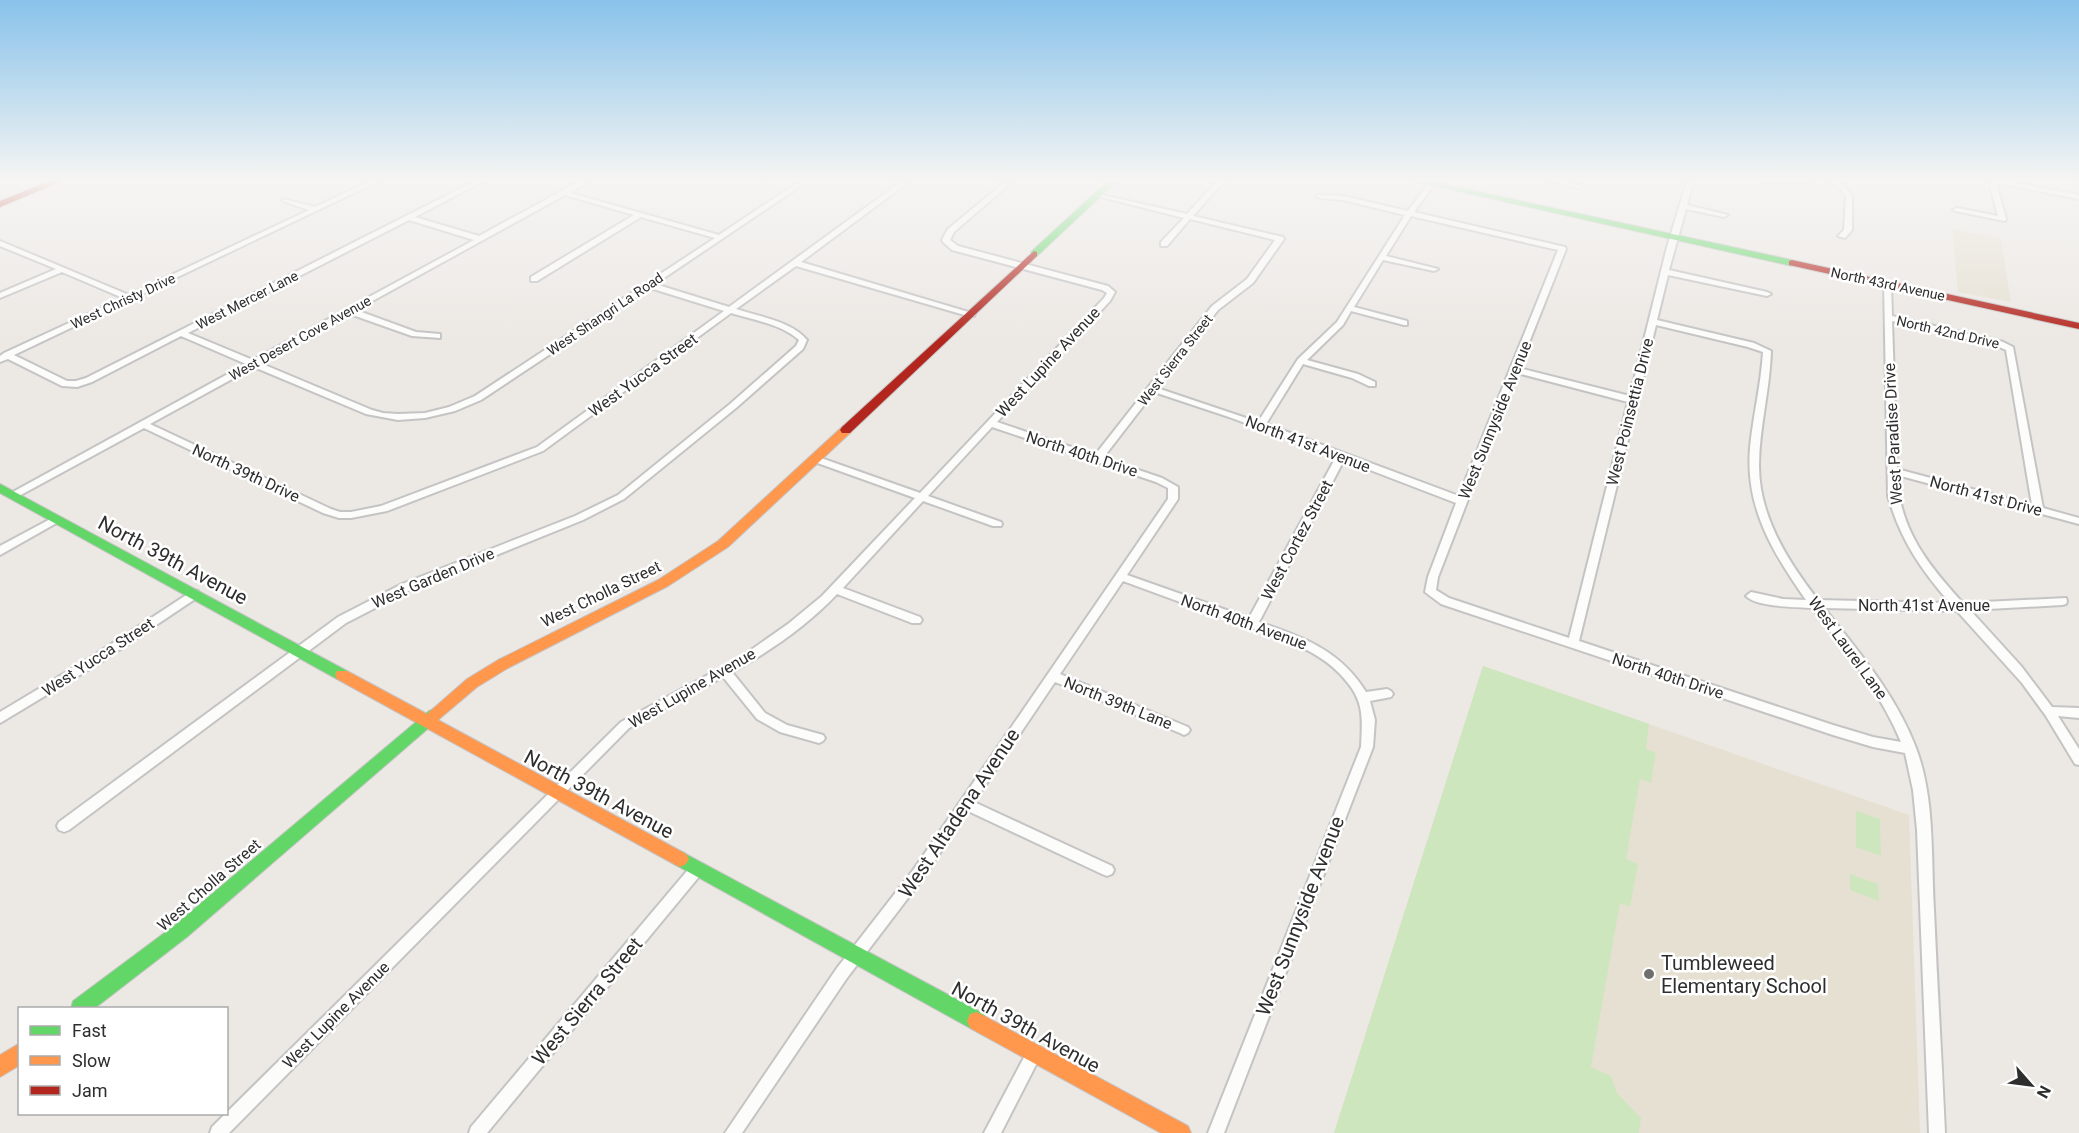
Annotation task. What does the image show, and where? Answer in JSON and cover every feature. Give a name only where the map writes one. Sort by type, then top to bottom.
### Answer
[{"type":"street","name":"West Christy Drive","points":[[4,357],[266,234]]},
{"type":"street","name":"West Mercer Lane","points":[[4,357],[65,384],[77,384],[378,234]]},
{"type":"street","points":[[463,234],[480,239]]},
{"type":"street","name":"West Desert Cove Avenue","points":[[14,495],[489,234]]},
{"type":"street","points":[[534,279],[608,234]]},
{"type":"street","points":[[709,234],[720,237]]},
{"type":"street","name":"West Shangri La Road","points":[[254,363],[369,412],[397,418],[429,415],[452,409],[478,398],[725,234]]},
{"type":"street","name":"West Yucca Street","points":[[351,515],[383,509],[532,453],[551,442],[835,234]]},
{"type":"street","points":[[949,234],[946,240],[955,248],[1022,266]]},
{"type":"street","name":"West Cholla Street","points":[[81,1007],[181,932],[472,683],[506,661],[649,590],[709,554],[815,459],[1057,234]]},
{"type":"street","points":[[1164,244],[1173,234]]},
{"type":"street","name":"West Sierra Street","points":[[1097,459],[1215,308],[1250,281],[1280,238],[1263,234]]},
{"type":"street","points":[[1260,426],[1301,360],[1340,323],[1396,234]]},
{"type":"street","name":"West Sunnyside Avenue","points":[[1430,592],[1433,577],[1462,501],[1562,249],[1498,234]]},
{"type":"street","name":"North 43rd Avenue","points":[[1660,234],[2079,326]]},
{"type":"street","name":"West Poinsettia Drive","points":[[1573,644],[1675,234]]},
{"type":"street","points":[[0,243],[130,298]]},
{"type":"street","points":[[1382,256],[1434,269]]},
{"type":"street","points":[[795,263],[971,314]]},
{"type":"street","name":"West Lupine Avenue","points":[[218,1133],[625,725],[745,660],[792,627],[836,589],[1111,292],[1105,288],[1022,266]]},
{"type":"street","points":[[0,296],[63,269]]},
{"type":"street","points":[[1666,272],[1767,294]]},
{"type":"street","name":"West Paradise Drive","points":[[1887,284],[1892,471],[1895,504],[1905,532],[1925,565],[2013,664],[2049,711],[2079,760]]},
{"type":"street","points":[[649,285],[731,310]]},
{"type":"street","points":[[1349,308],[1404,322]]},
{"type":"street","name":"West Garden Drive","points":[[64,826],[342,620],[406,587],[588,514],[621,497],[798,351],[803,340],[797,334],[782,326],[731,310]]},
{"type":"street","points":[[350,311],[415,334],[437,336]]},
{"type":"street","name":"North 42nd Drive","points":[[1888,318],[2008,347],[2038,510]]},
{"type":"street","name":"West Laurel Lane","points":[[1653,322],[1751,345],[1767,351],[1754,474],[1759,503],[1771,536],[1791,572],[1865,666],[1903,730],[1910,749],[1924,813],[1937,1133]]},
{"type":"street","points":[[180,333],[254,363]]},
{"type":"street","points":[[1301,360],[1355,376],[1372,384]]},
{"type":"street","points":[[1515,370],[1633,400]]},
{"type":"street","name":"North 41st Avenue","points":[[1152,389],[1260,426],[1462,501]]},
{"type":"street","name":"North 40th Drive","points":[[990,423],[1159,480],[1173,487]]},
{"type":"street","name":"North 39th Drive","points":[[143,424],[327,511],[351,515]]},
{"type":"street","name":"West Cortez Street","points":[[1252,624],[1341,456]]},
{"type":"street","points":[[815,459],[997,524]]},
{"type":"street","name":"North 41st Drive","points":[[1892,471],[2079,521]]},
{"type":"street","name":"West Altadena Avenue","points":[[733,1133],[855,956],[906,891],[1173,499],[1173,487]]},
{"type":"street","name":"North 39th Avenue","points":[[0,488],[424,722],[1180,1133]]},
{"type":"street","points":[[0,551],[56,519]]},
{"type":"street","name":"North 40th Avenue","points":[[1120,576],[1320,650],[1340,666],[1363,697]]},
{"type":"street","points":[[836,589],[916,620]]},
{"type":"street","name":"North 40th Drive","points":[[1430,592],[1445,601],[1833,730],[1873,742],[1910,749]]},
{"type":"street","name":"West Yucca Street","points":[[0,718],[94,661],[194,594]]},
{"type":"street","name":"North 41st Avenue","points":[[1751,596],[1776,602],[1961,607],[2062,601]]},
{"type":"street","points":[[724,671],[761,716],[784,729],[819,738]]},
{"type":"street","name":"North 39th Lane","points":[[1052,676],[1184,730]]},
{"type":"street","points":[[1363,697],[1387,694]]},
{"type":"street","name":"West Sunnyside Avenue","points":[[1216,1133],[1366,747],[1370,722],[1363,697]]},
{"type":"street","points":[[2049,711],[2079,713]]},
{"type":"street","points":[[965,804],[1107,870]]},
{"type":"street","name":"West Sierra Street","points":[[477,1133],[698,869]]},
{"type":"street","points":[[992,1133],[1034,1053]]},
{"type":"street","points":[[0,1067],[18,1054]]},
{"type":"shaded area","points":[[1952,234],[1976,234],[2001,239],[2011,302],[1958,292]]},
{"type":"shaded area","name":"Tumbleweed Elementary School","points":[[1483,666],[1909,815],[1920,1133],[1334,1133]]},
{"type":"green space","points":[[1483,666],[1649,724],[1646,749],[1656,753],[1651,783],[1640,779],[1626,859],[1638,864],[1630,907],[1620,903],[1591,1067],[1611,1076],[1617,1093],[1641,1118],[1639,1133],[1334,1133]]},
{"type":"green space","points":[[1856,811],[1880,819],[1881,856],[1856,847]]},
{"type":"green space","points":[[1850,874],[1878,884],[1879,901],[1850,890]]},
{"type":"traffic: fast","points":[[1034,254],[1056,234]]},
{"type":"traffic: fast","points":[[1658,234],[1792,263]]},
{"type":"traffic: fast","points":[[0,488],[342,675]]},
{"type":"traffic: fast","points":[[81,1007],[181,931],[434,715]]},
{"type":"traffic: fast","points":[[680,859],[977,1021]]},
{"type":"traffic: slow","points":[[434,715],[472,683],[503,664],[663,583],[723,544],[846,430]]},
{"type":"traffic: slow","points":[[342,675],[680,859]]},
{"type":"traffic: slow","points":[[977,1021],[1181,1133]]},
{"type":"traffic: slow","points":[[0,1067],[18,1054]]},
{"type":"traffic: jam","points":[[846,430],[1034,254]]},
{"type":"traffic: jam","points":[[1792,263],[2079,326]]},
{"type":"place","name":"Tumbleweed Elementary School","points":[[1649,974]]}]
